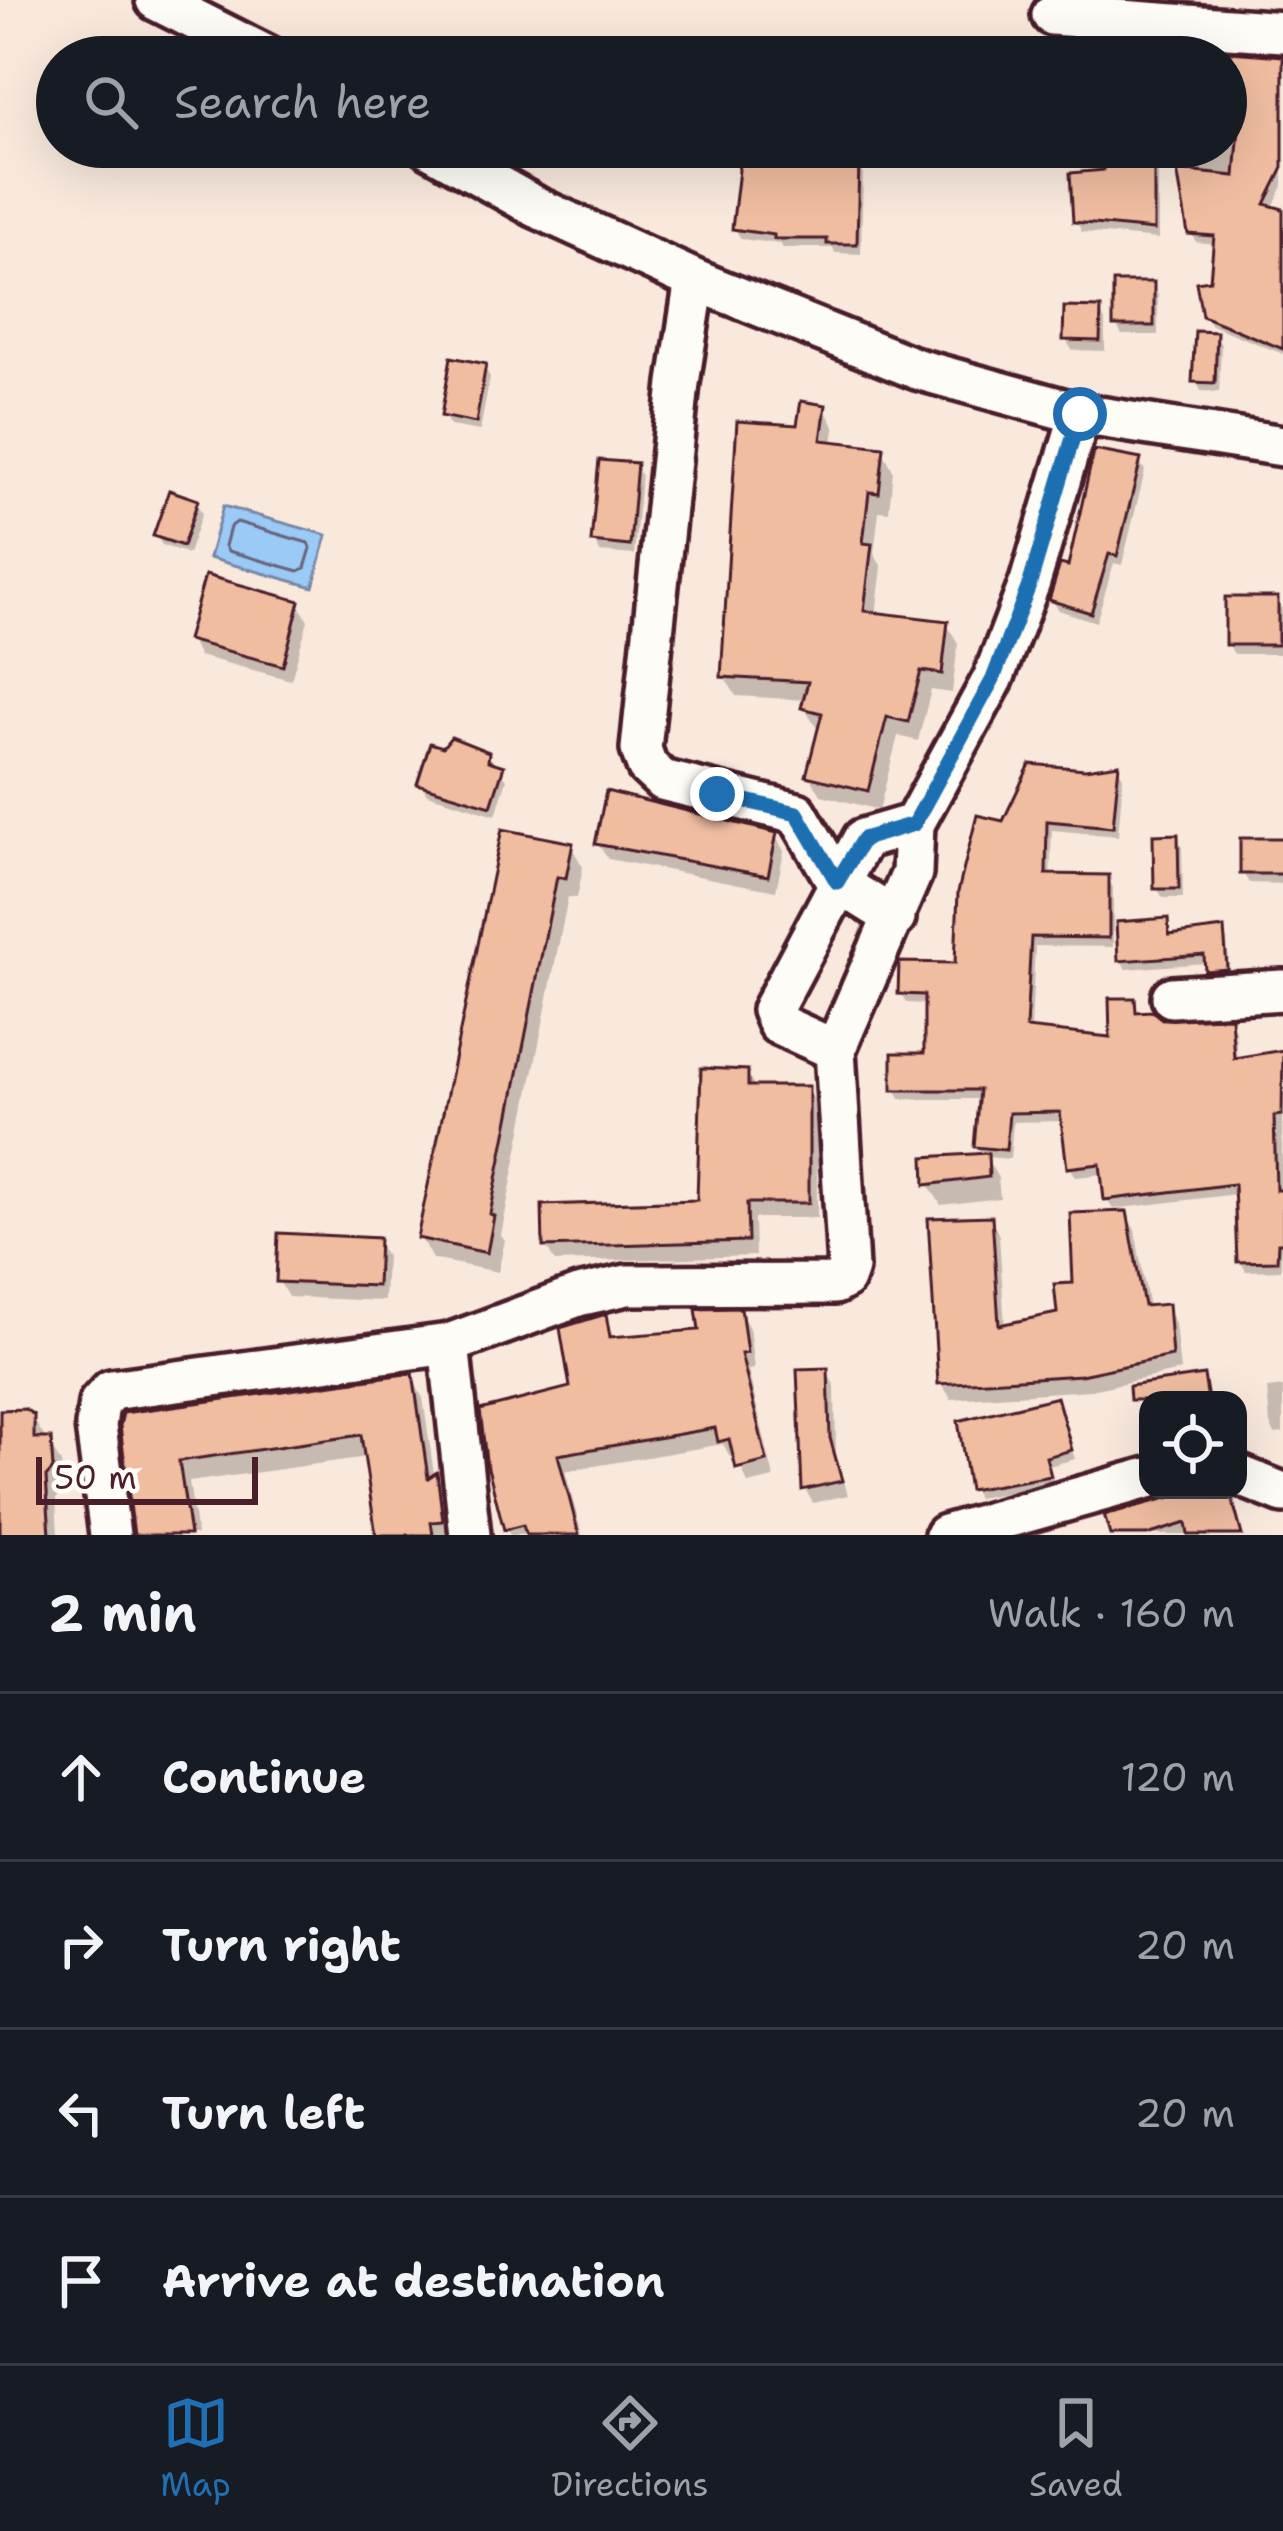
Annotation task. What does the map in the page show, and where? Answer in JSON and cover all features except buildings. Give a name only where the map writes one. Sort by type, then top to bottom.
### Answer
[{"type":"street","points":[[156,0],[227,36]]},
{"type":"street","points":[[1052,15],[1283,32]]},
{"type":"street","points":[[466,168],[536,207],[695,280],[917,369],[1080,414],[1283,446]]},
{"type":"street","points":[[695,280],[679,383],[641,749],[647,766],[662,780],[797,813],[837,882],[895,919]]},
{"type":"street","points":[[110,1535],[96,1426],[99,1403],[111,1390],[449,1344],[559,1302],[627,1285],[836,1284],[844,1280],[848,1268],[835,1050],[912,873],[914,824],[993,679],[1030,583],[1080,414]]},
{"type":"street","points":[[835,1050],[778,1024],[772,1010],[863,839],[914,824]]},
{"type":"street","points":[[1172,997],[1283,990]]},
{"type":"street","points":[[449,1344],[470,1535]]},
{"type":"street","points":[[1247,1478],[1283,1493]]},
{"type":"street","points":[[945,1535],[1139,1481]]},
{"type":"water","points":[[223,506],[327,535],[313,587],[209,558]]},
{"type":"route","points":[[717,794],[797,813],[837,882],[863,839],[914,824],[993,679],[1030,583],[1080,414]]}]
